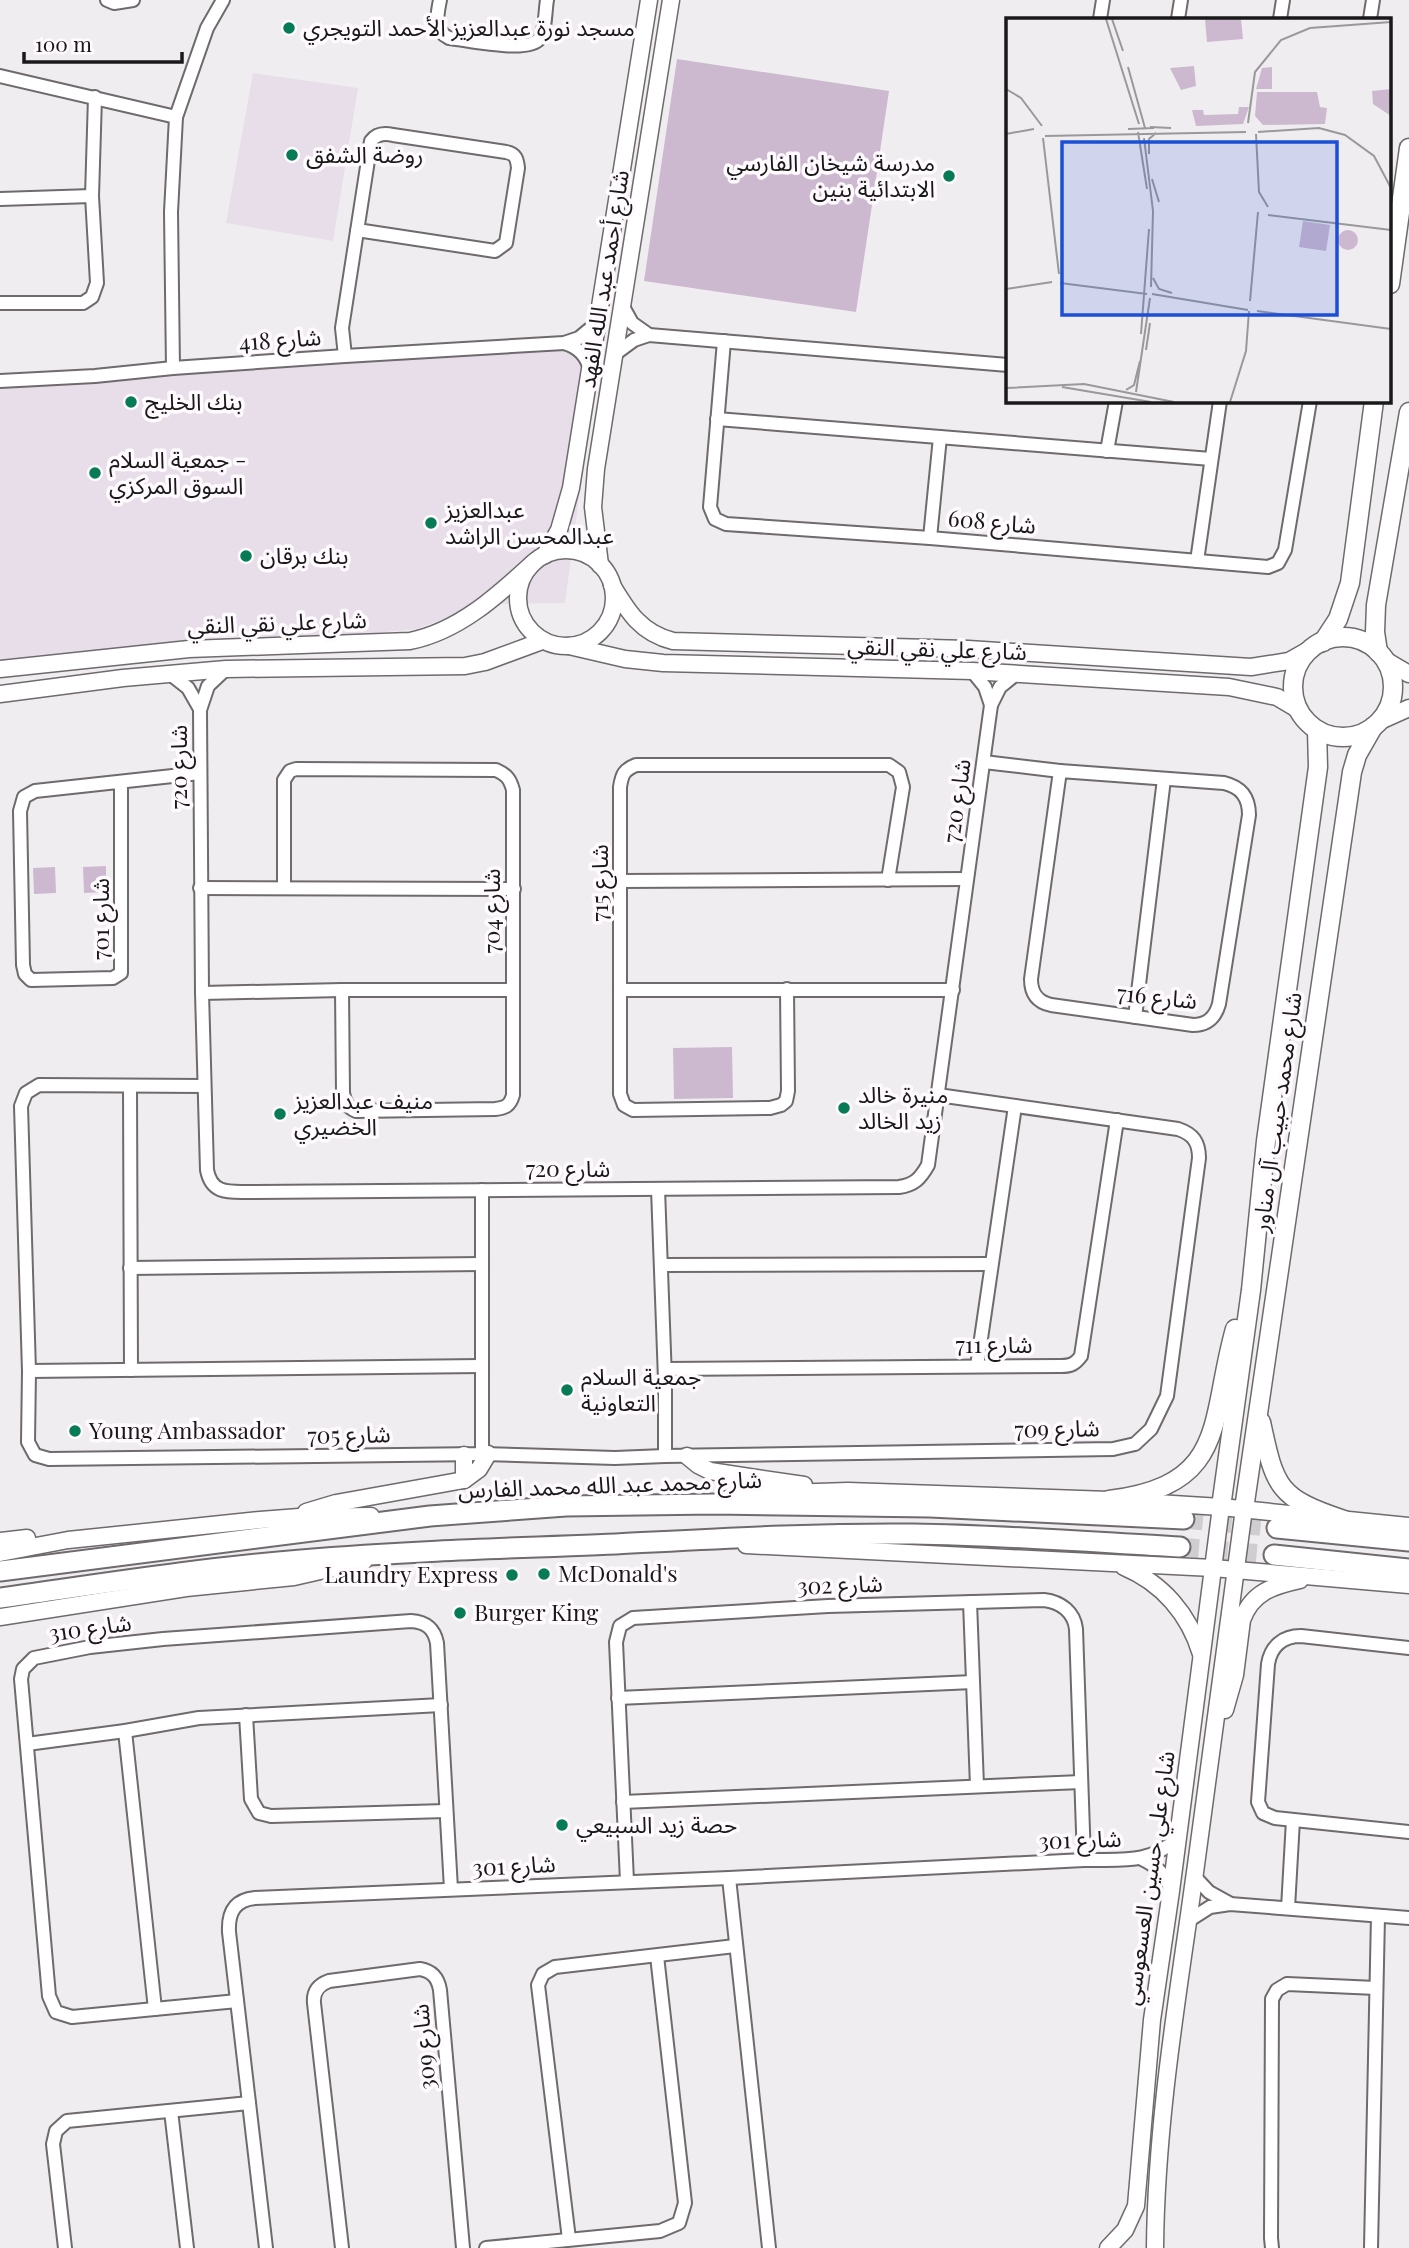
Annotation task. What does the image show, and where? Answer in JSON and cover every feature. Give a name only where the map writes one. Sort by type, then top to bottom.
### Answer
[{"type":"main road","points":[[1392,270],[1409,148]]},
{"type":"main road","points":[[1374,402],[1350,583],[1338,619],[1303,659],[1296,673],[1293,689],[1299,710],[1306,720],[1317,730],[1332,736],[1362,734],[1377,724],[1390,704],[1392,675],[1381,656],[1375,632],[1376,605],[1409,412]]},
{"type":"main road","points":[[1317,645],[1339,638],[1354,639],[1365,643],[1381,656]]},
{"type":"main road","name":"شارع محمد حبيب آل مناور","points":[[1244,1509],[1352,772],[1357,755],[1377,724]]},
{"type":"main road","name":"شارع محمد حبيب آل مناور","points":[[1220,1507],[1251,1290],[1266,1141],[1318,767],[1317,730]]},
{"type":"main road","points":[[1109,1500],[1139,1496],[1164,1487],[1184,1475],[1200,1457],[1215,1424],[1232,1339],[1251,1290]]},
{"type":"main road","points":[[1258,1408],[1272,1468],[1282,1487],[1305,1506],[1344,1520]]},
{"type":"main road","name":"شارع محمد عبد الله محمد الفارس","points":[[0,1571],[430,1516],[566,1506],[714,1504],[930,1507],[1184,1520]]},
{"type":"main road","points":[[1277,1528],[1409,1541]]},
{"type":"main road","points":[[3,1612],[185,1572],[383,1554],[851,1534],[914,1534],[1180,1547]]},
{"type":"main road","points":[[1274,1555],[1409,1569]]},
{"type":"street","points":[[107,0],[114,3],[133,0]]},
{"type":"street","points":[[173,368],[171,212],[176,117],[207,28],[223,0]]},
{"type":"street","points":[[440,0],[437,19],[443,35],[524,47],[537,42],[542,35],[547,0]]},
{"type":"street","name":"شارع أحمد عبد الله الفهد","points":[[539,559],[559,530],[568,502],[649,0]]},
{"type":"street","name":"شارع أحمد عبد الله الفهد","points":[[600,565],[594,527],[594,488],[671,0]]},
{"type":"street","points":[[1100,18],[1102,0]]},
{"type":"street","points":[[1178,18],[1181,0]]},
{"type":"street","points":[[1280,18],[1283,0]]},
{"type":"street","points":[[1370,18],[1373,0]]},
{"type":"street","points":[[0,76],[176,117]]},
{"type":"street","points":[[637,78],[647,83],[659,81]]},
{"type":"street","points":[[634,98],[645,96],[655,101]]},
{"type":"street","points":[[0,303],[83,303],[92,297],[97,283],[92,196],[95,97]]},
{"type":"street","points":[[345,356],[342,328],[357,230],[371,141],[374,137],[393,135],[512,153],[517,158],[506,243],[495,251],[357,230]]},
{"type":"street","points":[[0,199],[92,196]]},
{"type":"street","points":[[622,305],[632,323],[649,335]]},
{"type":"street","name":"شارع 418","points":[[0,381],[345,356],[564,344],[585,334],[597,323]]},
{"type":"street","points":[[615,355],[627,344],[649,335],[1006,365]]},
{"type":"street","name":"شارع 608","points":[[724,341],[710,507],[718,521],[730,524],[1268,567],[1281,560],[1286,545],[1310,402]]},
{"type":"street","points":[[564,344],[583,354],[590,370]]},
{"type":"street","points":[[1107,451],[1116,402]]},
{"type":"street","points":[[1197,561],[1220,402]]},
{"type":"street","points":[[717,419],[1211,459]]},
{"type":"street","points":[[930,538],[940,438]]},
{"type":"street","points":[[559,551],[575,551],[589,556],[600,565],[612,585],[614,600],[605,626],[595,636],[583,643],[555,646],[530,631],[522,619],[518,589],[524,575],[539,559],[559,551]]},
{"type":"street","name":"شارع علي نقي النقي","points":[[0,669],[189,649],[423,638],[459,623],[539,559]]},
{"type":"street","name":"شارع علي نقي النقي","points":[[612,585],[637,623],[653,635],[673,641],[968,649],[1251,667],[1289,661],[1317,645]]},
{"type":"street","name":"شارع علي نقي النقي","points":[[0,694],[169,673],[226,669],[465,666],[485,662],[542,640]]},
{"type":"street","name":"شارع علي نقي النقي","points":[[569,646],[606,656],[654,662],[972,671],[1243,688],[1278,696],[1299,710]]},
{"type":"street","points":[[1381,656],[1409,674]]},
{"type":"street","points":[[44,664],[38,677],[44,688]]},
{"type":"street","name":"شارع 720","points":[[226,669],[208,686],[200,710],[200,888],[207,1170],[213,1186],[221,1190],[898,1188],[909,1186],[920,1179],[928,1165],[991,705],[1000,687],[1016,674]]},
{"type":"street","points":[[972,671],[985,687],[991,705]]},
{"type":"street","name":"شارع 720","points":[[169,673],[188,688],[200,710]]},
{"type":"street","points":[[1377,724],[1409,708]]},
{"type":"street","name":"شارع 716","points":[[984,762],[1060,771],[1224,783],[1235,786],[1247,798],[1249,815],[1219,1004],[1208,1022],[1193,1025],[1046,1004],[1037,999],[1032,990],[1031,979],[1060,771]]},
{"type":"street","name":"شارع 715","points":[[787,989],[788,1091],[786,1101],[781,1105],[770,1108],[634,1110],[624,1104],[620,1094],[620,787],[626,769],[636,765],[889,765],[898,772],[903,787],[888,880]]},
{"type":"street","name":"شارع 704","points":[[284,888],[284,779],[290,771],[496,770],[511,780],[514,889],[511,1103],[504,1108],[495,1109],[356,1111],[350,1108],[343,1093],[342,990]]},
{"type":"street","name":"شارع 701","points":[[121,782],[121,973],[113,978],[32,980],[25,974],[23,965],[20,811],[27,795],[35,791],[121,782],[200,774]]},
{"type":"street","points":[[1135,1017],[1164,779]]},
{"type":"street","points":[[621,881],[967,879]]},
{"type":"street","points":[[200,888],[514,889]]},
{"type":"street","points":[[202,993],[513,990]]},
{"type":"street","points":[[620,990],[953,990]]},
{"type":"street","name":"شارع 705","points":[[204,1086],[39,1085],[26,1093],[21,1106],[29,1442],[35,1455],[42,1458],[485,1454],[615,1458],[665,1456]]},
{"type":"street","points":[[130,1087],[131,1370]]},
{"type":"street","name":"شارع 709","points":[[665,1456],[1113,1449],[1135,1444],[1152,1429],[1167,1396],[1199,1147],[1195,1139],[1188,1132],[938,1095]]},
{"type":"street","points":[[977,1366],[1015,1106]]},
{"type":"street","name":"شارع 711","points":[[665,1369],[1070,1366],[1081,1356],[1117,1120]]},
{"type":"street","points":[[658,1189],[665,1369],[665,1456]]},
{"type":"street","points":[[289,1518],[336,1503],[464,1480],[479,1469],[485,1454],[482,1190]]},
{"type":"street","points":[[130,1268],[482,1264]]},
{"type":"street","points":[[661,1265],[990,1264]]},
{"type":"street","points":[[29,1371],[482,1366]]},
{"type":"street","points":[[464,1455],[464,1480]]},
{"type":"street","points":[[687,1456],[704,1469],[717,1473],[848,1491]]},
{"type":"street","points":[[714,1504],[730,1497],[751,1494],[848,1491],[1109,1500],[1244,1509],[1409,1526]]},
{"type":"street","name":"شارع علي حسين العسعوسي","points":[[1111,2248],[1125,2230],[1136,2206],[1152,2020],[1220,1507]]},
{"type":"street","name":"شارع علي حسين العسعوسي","points":[[1154,2248],[1171,2032],[1216,1731],[1244,1509]]},
{"type":"street","points":[[0,1553],[68,1540],[289,1518],[430,1516]]},
{"type":"street","points":[[0,1541],[38,1537],[68,1540]]},
{"type":"street","points":[[709,1539],[748,1546],[1213,1568],[1409,1585]]},
{"type":"street","points":[[1115,1563],[1139,1574],[1170,1599],[1193,1632],[1202,1657]]},
{"type":"street","points":[[1216,1731],[1232,1690],[1242,1620],[1250,1604],[1270,1588],[1315,1577]]},
{"type":"street","name":"شارع 302","points":[[627,1881],[616,1634],[620,1626],[633,1618],[828,1606],[1050,1601],[1061,1605],[1070,1613],[1076,1629],[1084,1860]]},
{"type":"street","points":[[970,1602],[977,1786]]},
{"type":"street","name":"شارع 310","points":[[237,2001],[72,2017],[57,2012],[49,1996],[21,1679],[23,1669],[30,1661],[39,1656],[90,1647],[163,1639],[418,1621],[426,1624],[436,1636],[451,1889]]},
{"type":"street","points":[[1409,1648],[1301,1636],[1283,1640],[1274,1648],[1268,1664],[1258,1802],[1259,1808],[1269,1816],[1409,1832]]},
{"type":"street","points":[[618,1698],[973,1682]]},
{"type":"street","points":[[27,1744],[199,1718],[441,1706]]},
{"type":"street","points":[[246,1715],[251,1799],[258,1813],[271,1816],[446,1811]]},
{"type":"street","points":[[125,1731],[155,2009]]},
{"type":"street","points":[[623,1802],[1081,1782]]},
{"type":"street","points":[[1288,1908],[1293,1820]]},
{"type":"street","name":"شارع 301","points":[[266,2248],[229,1921],[233,1909],[242,1900],[1142,1859],[1165,1849],[1178,1838]]},
{"type":"street","name":"شارع 301","points":[[1142,1859],[1164,1875],[1171,1891]]},
{"type":"street","points":[[1194,1876],[1209,1892],[1230,1903]]},
{"type":"street","points":[[729,1878],[769,2248]]},
{"type":"street","points":[[1188,1921],[1210,1907],[1230,1903],[1409,1918]]},
{"type":"street","points":[[1371,2248],[1378,1916]]},
{"type":"street","points":[[569,2239],[538,1985],[544,1974],[555,1966],[736,1946]]},
{"type":"street","points":[[486,2248],[660,2231],[679,2223],[685,2203],[657,1956]]},
{"type":"street","name":"شارع 309","points":[[342,2248],[314,1994],[320,1985],[328,1981],[420,1969],[432,1973],[440,1990],[463,2248]]},
{"type":"street","points":[[1272,2248],[1272,1999],[1277,1990],[1287,1984],[1376,1988]]},
{"type":"street","points":[[65,2248],[53,2144],[56,2131],[67,2121],[249,2103]]},
{"type":"street","points":[[171,2111],[187,2248]]},
{"type":"street","points":[[1111,2248],[1123,2248]]},
{"type":"shaded area","points":[[677,59],[889,91],[856,312],[644,281]]},
{"type":"shaded area","name":"روضة الشفق","points":[[253,73],[358,88],[333,241],[226,223]]},
{"type":"shaded area","points":[[564,343],[588,363],[583,468],[565,603],[483,604],[417,629],[343,636],[210,636],[0,667],[0,386]]},
{"type":"shaded area","points":[[106,866],[106,892],[84,893],[83,867]]},
{"type":"shaded area","points":[[55,867],[56,893],[34,894],[33,868]]},
{"type":"shaded area","points":[[732,1047],[733,1098],[674,1099],[673,1048]]},
{"type":"tunnel","points":[[1184,1519],[1277,1528]]},
{"type":"tunnel","points":[[1180,1547],[1274,1555]]},
{"type":"place","name":"مسجد نورة عبدالعزيز الأحمد التويجري","points":[[289,28]]},
{"type":"place","name":"روضة الشفق","points":[[292,155]]},
{"type":"place","name":"مدرسة شيخان الفارسي الابتدائية بنين","points":[[949,176]]},
{"type":"place","name":"بنك الخليج","points":[[131,402]]},
{"type":"place","name":"جمعية السلام - السوق المركزي","points":[[95,473]]},
{"type":"place","name":"عبدالعزيز عبدالمحسن الراشد","points":[[431,523]]},
{"type":"place","name":"بنك برقان","points":[[246,556]]},
{"type":"place","name":"منيرة خالد زيد الخالد","points":[[844,1108]]},
{"type":"place","name":"منيف عبدالعزيز الخضيري","points":[[280,1114]]},
{"type":"place","name":"جمعية السلام التعاونية","points":[[567,1390]]},
{"type":"place","name":"Young Ambassador","points":[[75,1431]]},
{"type":"place","name":"McDonald's","points":[[544,1574]]},
{"type":"place","name":"Laundry Express","points":[[512,1575]]},
{"type":"place","name":"Burger King","points":[[460,1613]]},
{"type":"place","name":"حصة زيد السبيعي","points":[[562,1825]]}]
